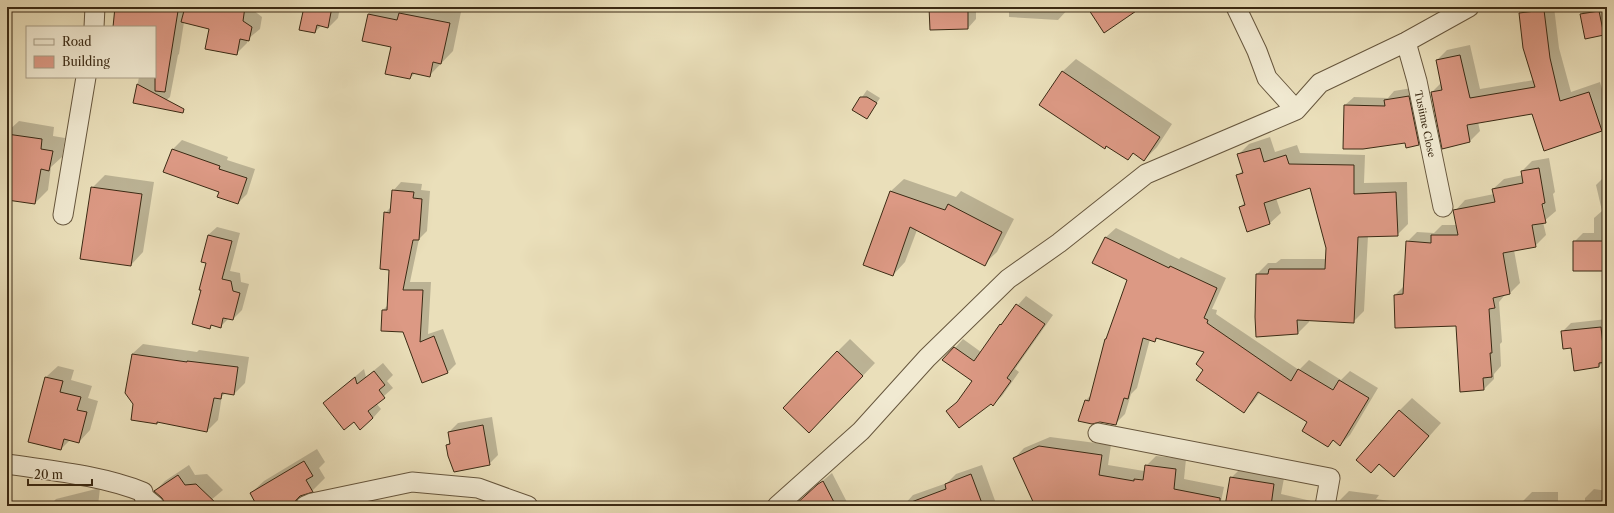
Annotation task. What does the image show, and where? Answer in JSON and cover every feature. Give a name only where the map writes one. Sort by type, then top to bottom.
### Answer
[{"type":"street","points":[[94,26],[95,7]]},
{"type":"street","points":[[1236,7],[1257,51],[1267,78],[1296,110]]},
{"type":"street","points":[[777,506],[861,431],[927,358],[1008,279],[1059,243],[1146,174],[1296,110],[1320,83],[1406,42],[1469,7]]},
{"type":"street","name":"Tusiime Close","points":[[1406,42],[1444,207]]},
{"type":"street","points":[[63,215],[86,78]]},
{"type":"street","points":[[1098,433],[1330,478],[1325,506]]},
{"type":"street","points":[[7,464],[79,474],[126,486],[143,492],[144,497],[155,506]]},
{"type":"street","points":[[305,506],[312,503],[412,482],[478,488],[528,506]]},
{"type":"building","points":[[115,7],[165,7],[178,11],[165,92],[155,91],[156,26],[113,26]]},
{"type":"building","points":[[185,7],[245,7],[243,21],[252,27],[249,41],[240,39],[237,55],[205,49],[209,29],[181,22]]},
{"type":"building","points":[[304,7],[332,7],[328,28],[317,25],[315,33],[299,30]]},
{"type":"building","points":[[929,7],[968,7],[968,29],[930,30]]},
{"type":"building","points":[[1087,7],[1142,7],[1104,33]]},
{"type":"building","points":[[1544,10],[1550,58],[1560,101],[1589,92],[1602,131],[1544,151],[1532,114],[1467,125],[1470,142],[1442,149],[1431,92],[1442,90],[1436,60],[1460,55],[1470,98],[1535,87],[1523,48],[1519,13]]},
{"type":"building","points":[[1599,11],[1604,35],[1585,39],[1580,14]]},
{"type":"building","points":[[399,13],[450,23],[441,64],[433,62],[430,77],[412,73],[410,79],[385,74],[391,47],[362,41],[368,14],[397,20]]},
{"type":"building","points":[[1062,71],[1160,137],[1144,161],[1133,153],[1128,160],[1106,146],[1105,149],[1039,105]]},
{"type":"building","points":[[137,84],[184,109],[183,113],[133,103]]},
{"type":"building","points":[[1409,96],[1419,145],[1406,148],[1405,143],[1363,149],[1343,149],[1344,105],[1385,106],[1384,100]]},
{"type":"building","points":[[860,97],[867,97],[877,103],[867,119],[852,110]]},
{"type":"building","points":[[7,134],[42,139],[41,149],[53,151],[49,171],[41,169],[35,204],[7,200],[7,181],[11,155],[7,154]]},
{"type":"building","points":[[1260,148],[1264,162],[1286,155],[1289,164],[1354,165],[1354,194],[1396,192],[1398,236],[1358,237],[1354,323],[1297,320],[1298,334],[1256,337],[1256,274],[1268,274],[1269,269],[1325,269],[1326,248],[1310,188],[1264,203],[1270,224],[1247,232],[1239,207],[1245,205],[1236,175],[1243,173],[1237,154]]},
{"type":"building","points":[[172,149],[220,166],[219,169],[247,178],[238,204],[217,197],[219,192],[163,172]]},
{"type":"building","points":[[1539,168],[1545,203],[1542,204],[1546,223],[1532,225],[1536,247],[1503,253],[1510,294],[1493,298],[1495,308],[1489,309],[1492,377],[1483,378],[1484,390],[1460,392],[1456,326],[1395,328],[1394,295],[1403,294],[1406,241],[1431,243],[1431,235],[1458,235],[1453,210],[1495,202],[1492,189],[1523,183],[1521,171]]},
{"type":"building","points":[[91,187],[142,194],[131,266],[80,259]]},
{"type":"building","points":[[392,190],[414,192],[413,198],[422,199],[419,240],[413,240],[403,290],[423,290],[420,342],[434,336],[448,373],[422,383],[403,332],[381,331],[382,310],[387,310],[389,270],[380,269],[384,212],[390,213]]},
{"type":"building","points":[[890,191],[945,210],[948,204],[1002,232],[985,266],[910,227],[893,276],[863,265]]},
{"type":"building","points":[[208,235],[232,241],[222,279],[231,281],[233,291],[240,293],[233,320],[223,318],[221,328],[211,325],[210,329],[192,324],[206,263],[201,262]]},
{"type":"building","points":[[1105,237],[1169,268],[1170,266],[1217,288],[1204,318],[1208,320],[1207,323],[1291,381],[1298,369],[1333,390],[1339,380],[1369,398],[1340,446],[1333,440],[1328,447],[1302,431],[1307,422],[1258,392],[1244,413],[1196,380],[1203,370],[1196,364],[1204,352],[1156,338],[1155,342],[1143,338],[1128,399],[1124,398],[1116,425],[1100,422],[1092,424],[1078,421],[1085,400],[1089,401],[1105,339],[1127,280],[1092,263]]},
{"type":"building","points":[[1573,241],[1607,241],[1607,271],[1573,271]]},
{"type":"building","points":[[1016,304],[1045,324],[1007,378],[1011,381],[993,406],[991,404],[959,428],[946,411],[957,402],[972,381],[942,360],[954,347],[974,361]]},
{"type":"building","points":[[1601,327],[1603,346],[1607,346],[1607,362],[1599,363],[1599,367],[1574,371],[1571,348],[1563,349],[1561,331]]},
{"type":"building","points":[[837,351],[863,376],[809,433],[783,408]]},
{"type":"building","points":[[132,354],[187,362],[238,367],[234,395],[222,393],[221,399],[214,398],[207,432],[157,422],[157,424],[131,420],[133,404],[125,393]]},
{"type":"building","points":[[374,371],[385,385],[379,390],[385,398],[368,411],[373,418],[360,430],[354,422],[344,430],[323,403],[355,377],[357,384]]},
{"type":"building","points":[[45,377],[63,381],[60,392],[81,397],[77,410],[87,412],[79,443],[64,439],[61,450],[28,442]]},
{"type":"building","points":[[1399,410],[1429,436],[1394,477],[1379,464],[1371,473],[1356,460]]},
{"type":"building","points":[[483,425],[490,465],[454,472],[448,456],[446,445],[450,444],[448,432]]},
{"type":"building","points":[[1039,446],[1102,455],[1099,475],[1134,481],[1134,479],[1143,480],[1145,465],[1176,469],[1174,489],[1220,498],[1220,506],[1146,506],[1127,504],[1127,506],[1035,506],[1013,458]]},
{"type":"building","points":[[304,461],[313,476],[306,480],[313,492],[300,496],[296,500],[294,506],[257,506],[250,493]]},
{"type":"building","points":[[971,474],[983,506],[907,506],[906,504],[946,489],[945,484]]},
{"type":"building","points":[[178,475],[185,485],[196,484],[219,506],[166,506],[162,498],[154,491]]},
{"type":"building","points":[[1230,477],[1274,484],[1271,506],[1225,506]]},
{"type":"building","points":[[823,481],[836,506],[794,506],[818,484]]}]
